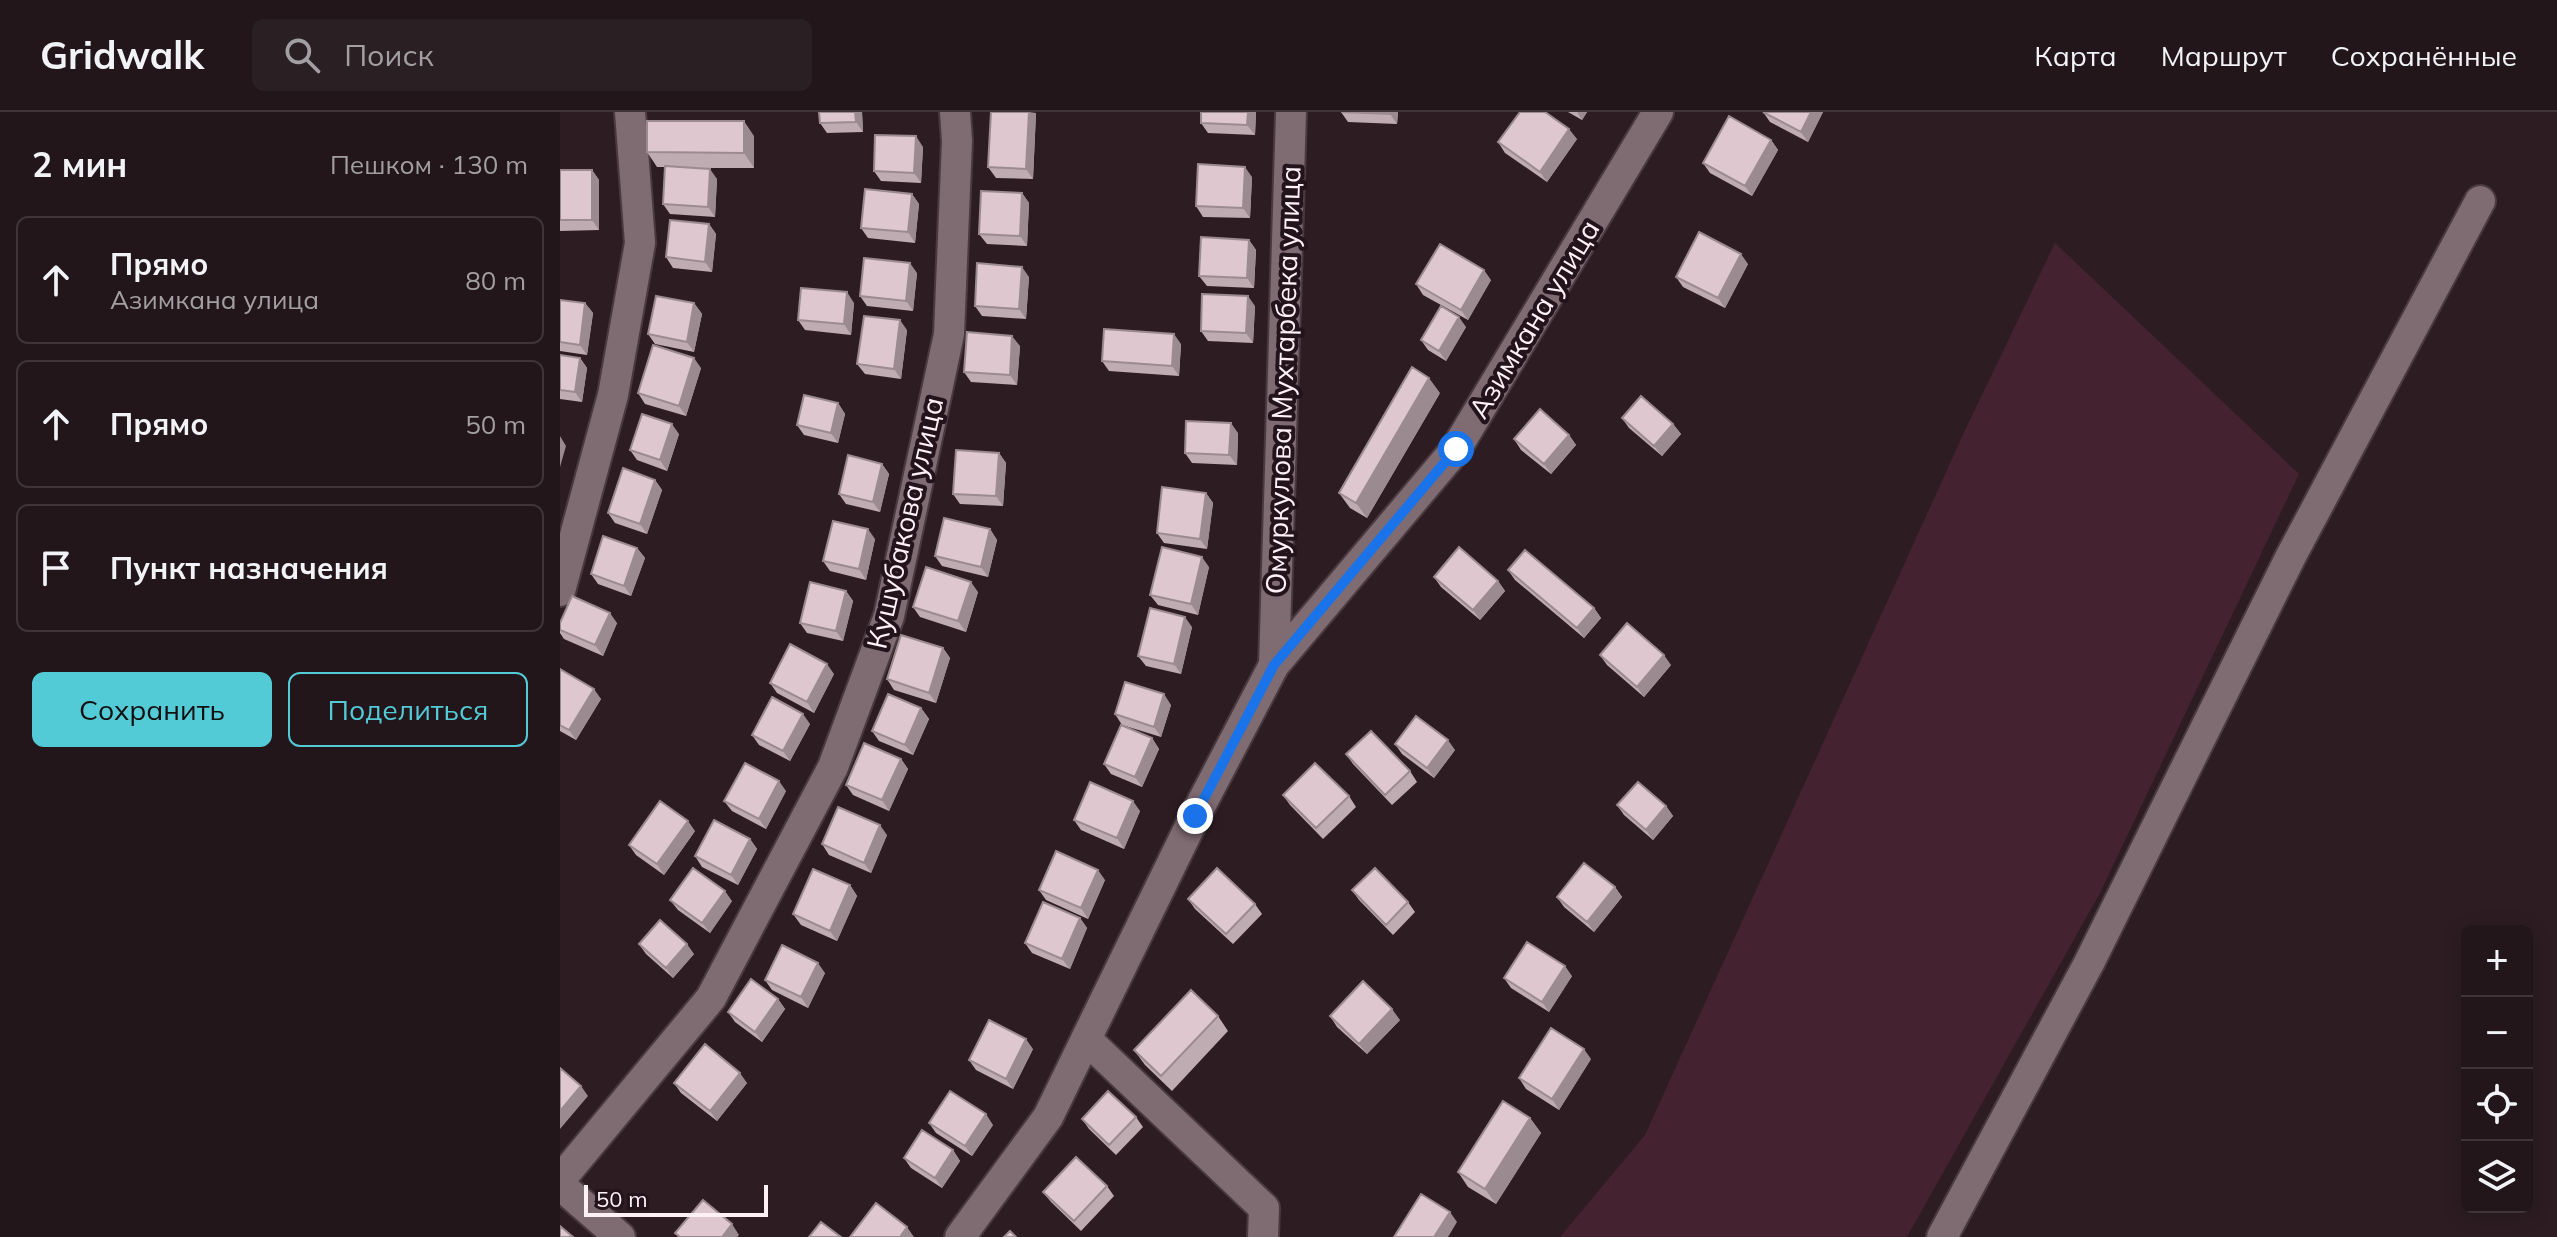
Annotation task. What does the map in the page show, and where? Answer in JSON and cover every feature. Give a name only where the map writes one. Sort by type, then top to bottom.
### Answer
[{"type":"street","points":[[560,591],[613,395],[640,243],[630,112]]},
{"type":"street","name":"Кушубакова улица","points":[[560,1183],[711,998],[833,767],[889,616],[949,334],[957,141],[955,112]]},
{"type":"street","name":"Омуркулова Мухтарбека улица","points":[[960,1237],[1048,1117],[1274,665],[1291,112]]},
{"type":"street","name":"Азимкана улица","points":[[1274,665],[1456,449],[1658,112]]},
{"type":"street","points":[[1942,1237],[2089,963],[2291,556],[2480,201]]},
{"type":"street","points":[[1086,1039],[1264,1208],[1263,1237]]},
{"type":"street","points":[[560,1183],[620,1237]]},
{"type":"shaded area","points":[[2055,243],[2299,474],[2100,893],[1907,1237],[1560,1237],[1645,1135],[1966,428]]},
{"type":"building","points":[[819,112],[855,112],[856,122],[820,123]]},
{"type":"building","points":[[991,112],[1029,112],[1026,169],[988,167]]},
{"type":"building","points":[[1201,112],[1248,112],[1247,125],[1201,123]]},
{"type":"building","points":[[1341,112],[1390,112],[1390,114]]},
{"type":"building","points":[[1520,112],[1545,112],[1569,129],[1540,172],[1498,142]]},
{"type":"building","points":[[1763,112],[1811,112],[1801,132]]},
{"type":"building","points":[[1729,116],[1771,140],[1745,186],[1703,163]]},
{"type":"building","points":[[647,121],[744,121],[744,153],[647,152]]},
{"type":"building","points":[[875,135],[916,136],[914,173],[874,171]]},
{"type":"building","points":[[1198,164],[1245,167],[1243,208],[1196,206]]},
{"type":"building","points":[[665,166],[710,169],[708,207],[663,204]]},
{"type":"building","points":[[560,170],[592,170],[592,220],[560,220]]},
{"type":"building","points":[[865,189],[912,194],[908,232],[861,228]]},
{"type":"building","points":[[981,191],[1022,193],[1020,236],[979,234]]},
{"type":"building","points":[[670,220],[709,224],[705,262],[666,257]]},
{"type":"building","points":[[1699,232],[1741,254],[1718,298],[1676,277]]},
{"type":"building","points":[[1201,237],[1249,240],[1247,278],[1199,276]]},
{"type":"building","points":[[1440,244],[1484,270],[1461,310],[1416,284]]},
{"type":"building","points":[[864,258],[910,263],[906,301],[860,296]]},
{"type":"building","points":[[977,263],[1022,267],[1019,309],[975,306]]},
{"type":"building","points":[[801,288],[847,292],[844,324],[798,320]]},
{"type":"building","points":[[1202,294],[1248,296],[1246,333],[1201,331]]},
{"type":"building","points":[[656,296],[694,303],[687,342],[648,334]]},
{"type":"building","points":[[560,300],[585,303],[580,345],[560,342]]},
{"type":"building","points":[[1441,306],[1459,317],[1439,351],[1421,340]]},
{"type":"building","points":[[864,316],[900,320],[894,369],[857,364]]},
{"type":"building","points":[[1104,329],[1174,334],[1172,366],[1102,361]]},
{"type":"building","points":[[967,332],[1012,336],[1010,375],[964,372]]},
{"type":"building","points":[[653,345],[694,358],[679,406],[638,393]]},
{"type":"building","points":[[560,355],[580,358],[575,392],[560,390]]},
{"type":"building","points":[[1412,367],[1429,378],[1356,503],[1339,493]]},
{"type":"building","points":[[804,395],[838,403],[831,433],[797,425]]},
{"type":"building","points":[[1641,396],[1673,424],[1654,446],[1622,418]]},
{"type":"building","points":[[1540,409],[1569,435],[1544,464],[1514,439]]},
{"type":"building","points":[[642,414],[672,424],[660,460],[630,450]]},
{"type":"building","points":[[1186,421],[1231,423],[1229,455],[1185,453]]},
{"type":"building","points":[[956,450],[999,453],[996,496],[953,494]]},
{"type":"building","points":[[848,455],[882,464],[873,502],[839,494]]},
{"type":"building","points":[[623,468],[655,480],[640,524],[608,513]]},
{"type":"building","points":[[1162,487],[1206,493],[1200,539],[1157,533]]},
{"type":"building","points":[[944,518],[990,529],[981,567],[935,556]]},
{"type":"building","points":[[833,521],[868,529],[859,569],[823,561]]},
{"type":"building","points":[[603,536],[637,548],[624,586],[591,574]]},
{"type":"building","points":[[1162,547],[1202,557],[1191,604],[1150,595]]},
{"type":"building","points":[[1459,547],[1498,581],[1473,610],[1434,577]]},
{"type":"building","points":[[1525,550],[1594,608],[1577,628],[1508,570]]},
{"type":"building","points":[[926,567],[971,582],[958,621],[913,607]]},
{"type":"building","points":[[810,582],[846,591],[836,631],[800,623]]},
{"type":"building","points":[[572,596],[610,613],[595,645],[560,630]]},
{"type":"building","points":[[1150,608],[1185,617],[1174,664],[1138,656]]},
{"type":"building","points":[[1627,623],[1664,655],[1637,687],[1600,655]]},
{"type":"building","points":[[901,635],[943,648],[929,693],[887,679]]},
{"type":"building","points":[[790,644],[827,664],[807,702],[770,683]]},
{"type":"building","points":[[560,669],[594,689],[569,730],[560,725]]},
{"type":"building","points":[[1125,682],[1164,694],[1154,727],[1115,714]]},
{"type":"building","points":[[888,694],[921,708],[905,745],[872,731]]},
{"type":"building","points":[[772,697],[803,714],[783,751],[752,735]]},
{"type":"building","points":[[1416,716],[1448,740],[1427,768],[1395,744]]},
{"type":"building","points":[[1121,725],[1152,738],[1135,777],[1104,764]]},
{"type":"building","points":[[1371,731],[1410,771],[1385,795],[1346,754]]},
{"type":"building","points":[[864,743],[901,759],[882,800],[846,785]]},
{"type":"building","points":[[745,763],[779,781],[759,819],[724,801]]},
{"type":"building","points":[[1315,763],[1349,796],[1316,828],[1283,795]]},
{"type":"building","points":[[1090,782],[1133,801],[1117,838],[1074,820]]},
{"type":"building","points":[[1638,782],[1666,806],[1646,830],[1617,805]]},
{"type":"building","points":[[660,801],[688,821],[657,864],[629,845]]},
{"type":"building","points":[[838,807],[880,825],[864,863],[822,844]]},
{"type":"building","points":[[714,820],[750,839],[731,875],[695,856]]},
{"type":"building","points":[[1056,851],[1098,870],[1081,908],[1039,890]]},
{"type":"building","points":[[1584,863],[1615,887],[1587,922],[1557,897]]},
{"type":"building","points":[[693,868],[725,891],[702,923],[670,900]]},
{"type":"building","points":[[1217,868],[1255,904],[1226,934],[1188,899]]},
{"type":"building","points":[[1375,868],[1408,902],[1386,925],[1352,890]]},
{"type":"building","points":[[813,869],[850,885],[830,931],[793,914]]},
{"type":"building","points":[[1043,902],[1080,918],[1062,959],[1025,943]]},
{"type":"building","points":[[660,920],[687,944],[666,968],[639,944]]},
{"type":"building","points":[[1527,942],[1565,966],[1542,1002],[1504,978]]},
{"type":"building","points":[[782,945],[818,963],[801,997],[765,980]]},
{"type":"building","points":[[751,979],[778,999],[755,1032],[728,1012]]},
{"type":"building","points":[[1363,981],[1392,1009],[1359,1044],[1330,1016]]},
{"type":"building","points":[[1191,990],[1218,1016],[1161,1076],[1134,1050]]},
{"type":"building","points":[[989,1020],[1026,1039],[1006,1079],[969,1060]]},
{"type":"building","points":[[1551,1028],[1584,1049],[1552,1099],[1519,1078]]},
{"type":"building","points":[[705,1044],[740,1073],[710,1111],[674,1083]]},
{"type":"building","points":[[560,1068],[581,1086],[560,1111]]},
{"type":"building","points":[[950,1091],[986,1114],[965,1146],[929,1123]]},
{"type":"building","points":[[1108,1091],[1136,1117],[1109,1145],[1082,1119]]},
{"type":"building","points":[[1503,1101],[1530,1118],[1485,1189],[1458,1172]]},
{"type":"building","points":[[922,1130],[953,1150],[935,1178],[904,1158]]},
{"type":"building","points":[[1076,1157],[1107,1186],[1074,1221],[1043,1192]]},
{"type":"building","points":[[1421,1194],[1450,1212],[1434,1237],[1394,1237]]},
{"type":"building","points":[[703,1200],[732,1224],[722,1237],[680,1237],[675,1233]]},
{"type":"building","points":[[876,1203],[907,1227],[900,1237],[850,1237]]},
{"type":"building","points":[[821,1222],[841,1237],[809,1237]]},
{"type":"building","points":[[560,1226],[573,1237],[560,1237]]},
{"type":"route","points":[[1195,816],[1274,665],[1456,449]]}]
